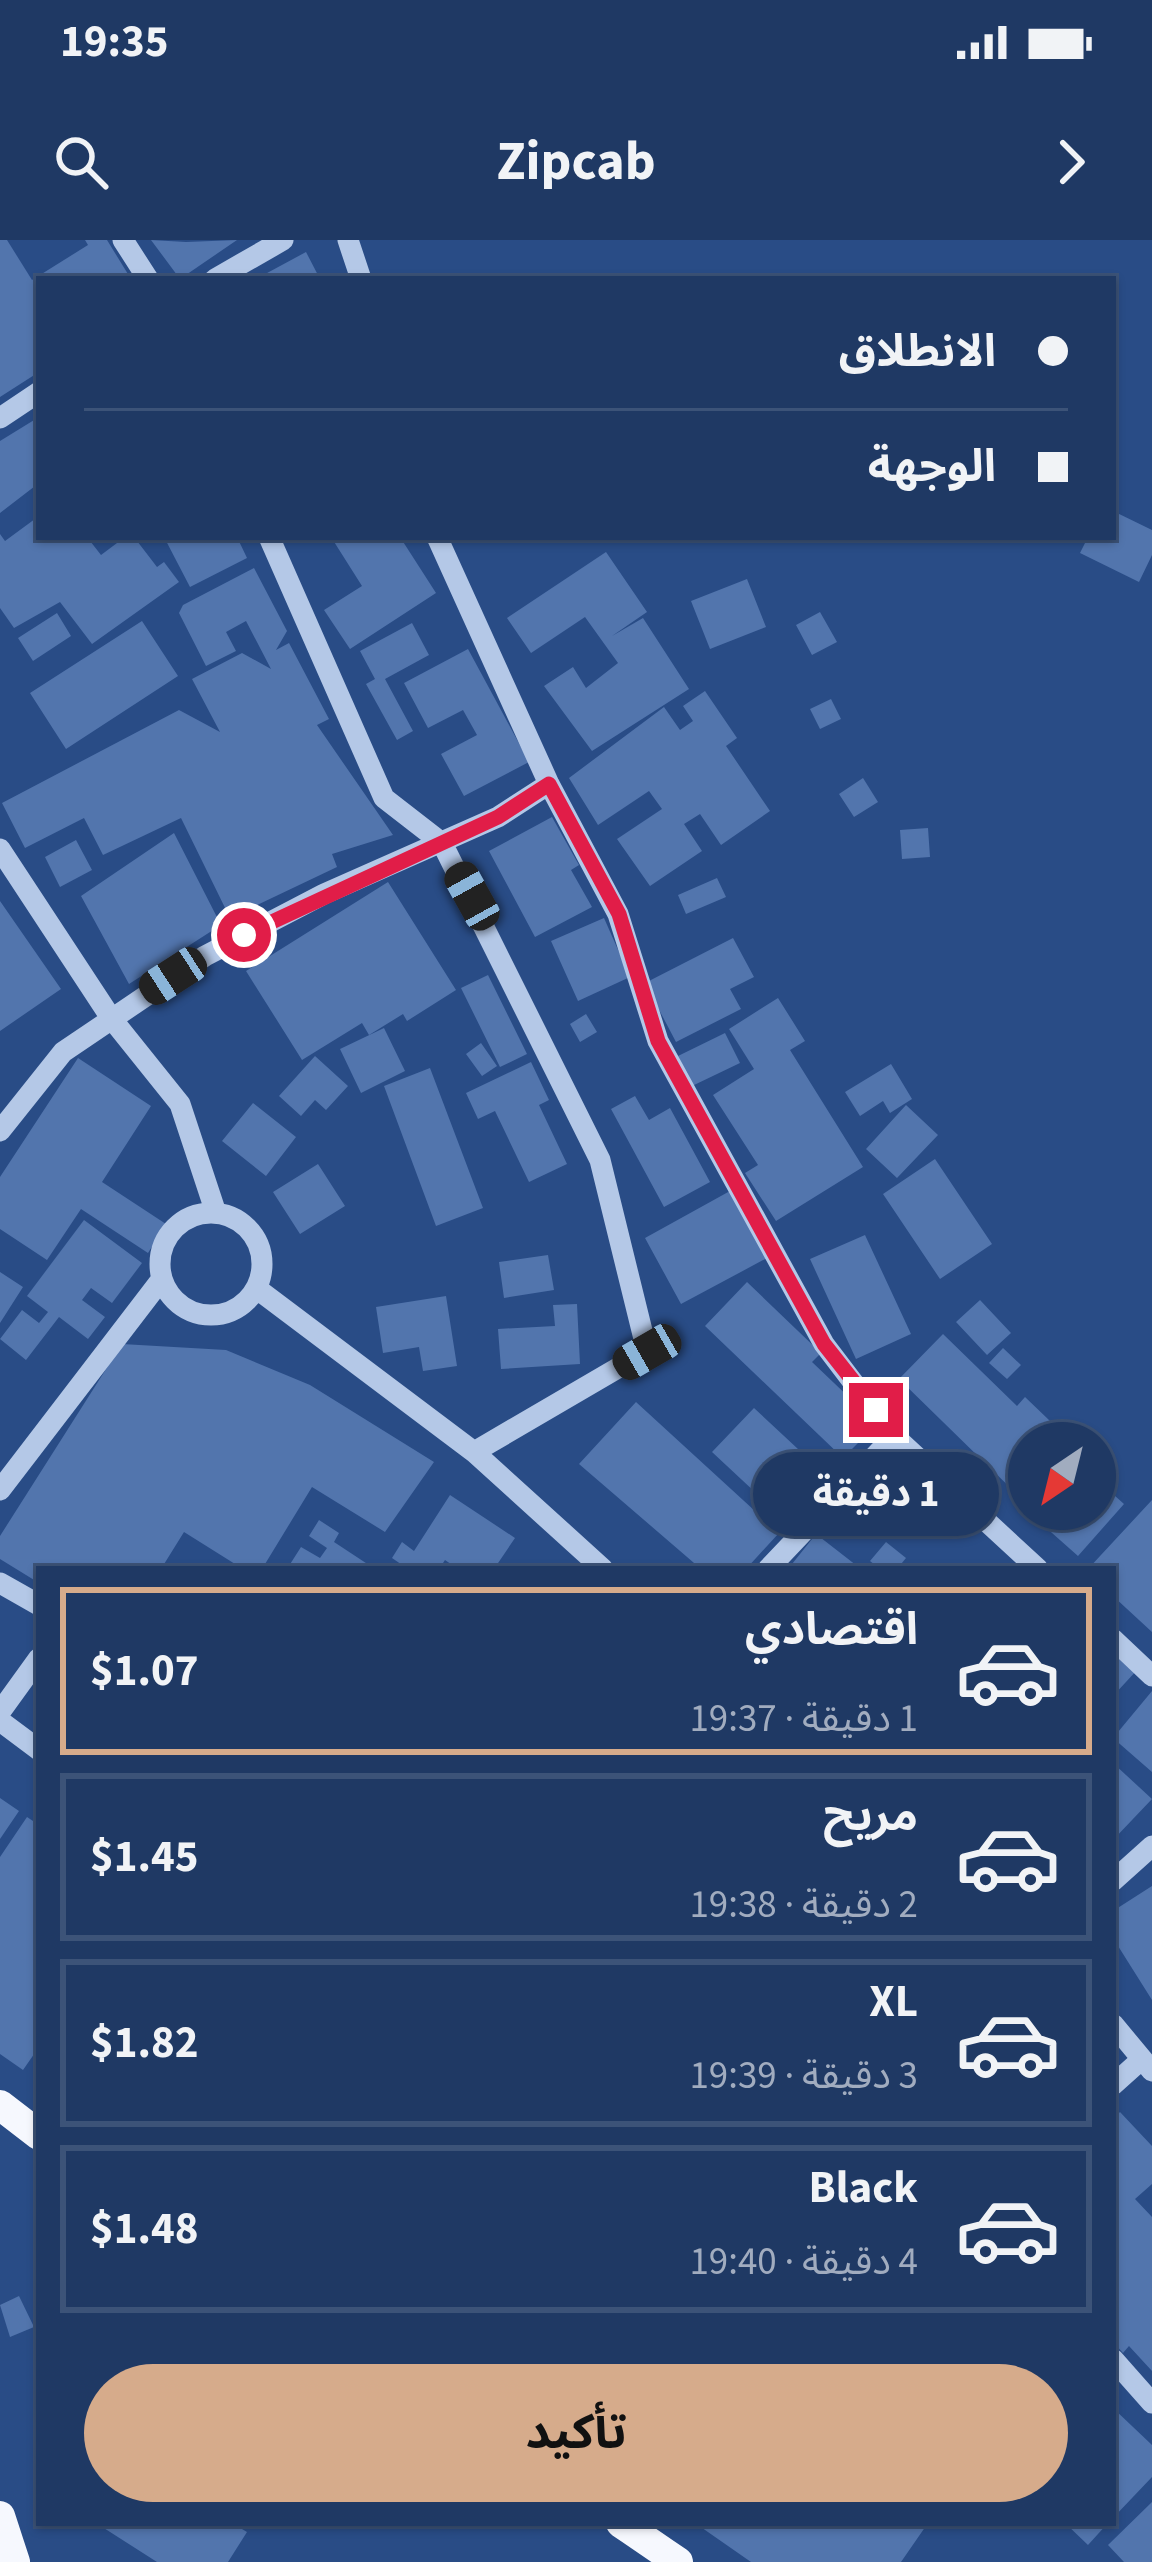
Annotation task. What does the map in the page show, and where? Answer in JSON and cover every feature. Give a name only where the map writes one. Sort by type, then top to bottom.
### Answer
[{"type":"main road","points":[[0,2105],[36,2133]]},
{"type":"main road","points":[[0,2516],[15,2562]]},
{"type":"main road","points":[[625,2526],[678,2562]]},
{"type":"street","points":[[123,240],[146,276]]},
{"type":"street","points":[[220,276],[283,240]]},
{"type":"street","points":[[348,240],[360,276]]},
{"type":"street","points":[[0,418],[36,394]]},
{"type":"street","points":[[270,540],[384,798],[442,843],[600,1160],[647,1352],[474,1452]]},
{"type":"street","points":[[437,540],[549,784],[619,914],[658,1041],[824,1344],[894,1436],[1035,1566]]},
{"type":"street","points":[[0,1131],[63,1052],[205,956],[324,894],[442,843],[549,784]]},
{"type":"street","points":[[0,849],[111,1018],[180,1104],[216,1213]]},
{"type":"street","points":[[216,1213],[232,1218],[256,1240],[261,1273],[256,1288],[231,1311],[197,1314],[169,1295],[159,1262],[172,1231],[184,1220],[216,1213]]},
{"type":"street","points":[[0,1490],[161,1280]]},
{"type":"street","points":[[256,1288],[474,1452],[600,1566]]},
{"type":"street","points":[[772,1566],[894,1436]]},
{"type":"street","points":[[0,1583],[36,1604]]},
{"type":"street","points":[[1116,1642],[1152,1676]]},
{"type":"street","points":[[0,1712],[36,1662]]},
{"type":"street","points":[[0,1721],[36,1748]]},
{"type":"street","points":[[1116,1878],[1152,1846]]},
{"type":"street","points":[[1116,2028],[1147,2065],[1116,2083]]},
{"type":"street","points":[[1116,2362],[1152,2403]]},
{"type":"building","points":[[0,240],[7,240],[32,280],[36,278],[36,374],[0,397]]},
{"type":"building","points":[[85,240],[107,240],[129,276],[38,276],[88,245]]},
{"type":"building","points":[[151,240],[237,240],[184,276],[178,276]]},
{"type":"building","points":[[306,252],[318,276],[262,276]]},
{"type":"building","points":[[36,419],[36,485],[0,513],[0,441]]},
{"type":"building","points":[[1116,512],[1152,530],[1152,555],[1139,582],[1080,553],[1086,540],[1116,540]]},
{"type":"building","points":[[36,518],[36,540],[89,540],[101,555],[121,540],[136,540],[157,567],[164,562],[179,582],[92,644],[60,602],[14,628],[0,608],[0,534],[5,541]]},
{"type":"building","points":[[166,540],[238,540],[247,558],[190,587]]},
{"type":"building","points":[[333,540],[402,540],[436,593],[350,649],[324,610],[362,586]]},
{"type":"building","points":[[606,552],[647,612],[612,636],[643,618],[689,689],[592,751],[544,686],[573,667],[586,688],[618,663],[585,617],[531,653],[507,618]]},
{"type":"building","points":[[254,568],[287,631],[276,650],[289,643],[329,719],[317,725],[393,835],[332,854],[337,867],[230,918],[181,818],[103,855],[84,818],[25,848],[2,803],[179,710],[220,732],[192,679],[242,653],[271,669],[246,621],[226,632],[236,651],[206,666],[179,613],[183,605]]},
{"type":"building","points":[[747,579],[766,627],[710,649],[691,601]]},
{"type":"building","points":[[820,612],[837,642],[812,655],[796,625]]},
{"type":"building","points":[[57,613],[71,636],[33,661],[18,638]]},
{"type":"building","points":[[142,621],[178,676],[66,749],[30,693]]},
{"type":"building","points":[[412,623],[429,655],[385,679],[413,731],[397,740],[366,684],[375,679],[360,651]]},
{"type":"building","points":[[468,649],[529,762],[464,796],[441,754],[477,735],[463,710],[428,728],[404,683]]},
{"type":"building","points":[[705,691],[737,738],[726,746],[770,811],[721,845],[700,814],[684,824],[702,851],[650,886],[617,839],[662,809],[649,791],[598,825],[569,778],[664,707],[680,730],[693,721],[683,706]]},
{"type":"building","points":[[831,699],[841,719],[820,729],[810,709]]},
{"type":"building","points":[[863,778],[878,802],[854,817],[839,794]]},
{"type":"building","points":[[552,817],[579,865],[571,870],[592,907],[535,937],[489,851]]},
{"type":"building","points":[[928,828],[930,857],[902,859],[900,830]]},
{"type":"building","points":[[174,833],[221,925],[129,984],[81,896]]},
{"type":"building","points":[[76,840],[92,870],[60,887],[45,857]]},
{"type":"building","points":[[717,878],[726,897],[686,914],[678,895]]},
{"type":"building","points":[[388,882],[456,990],[407,1021],[403,1014],[369,1035],[362,1023],[302,1060],[246,971]]},
{"type":"building","points":[[0,901],[61,989],[0,1031]]},
{"type":"building","points":[[604,918],[630,977],[578,1001],[551,941]]},
{"type":"building","points":[[733,938],[754,977],[730,989],[741,1009],[676,1042],[645,983]]},
{"type":"building","points":[[488,975],[527,1054],[500,1067],[461,988]]},
{"type":"building","points":[[778,998],[805,1041],[790,1050],[863,1167],[776,1221],[745,1173],[758,1165],[713,1095],[754,1069],[729,1029]]},
{"type":"building","points":[[586,1014],[597,1032],[580,1042],[570,1024]]},
{"type":"building","points":[[384,1028],[405,1071],[361,1093],[340,1049]]},
{"type":"building","points":[[725,1033],[740,1063],[692,1086],[678,1056]]},
{"type":"building","points":[[481,1043],[497,1066],[482,1076],[466,1054]]},
{"type":"building","points":[[315,1056],[348,1086],[326,1110],[315,1100],[301,1116],[279,1096]]},
{"type":"building","points":[[78,1058],[151,1106],[102,1182],[166,1224],[148,1253],[81,1209],[47,1260],[0,1229],[0,1177]]},
{"type":"building","points":[[531,1062],[549,1100],[539,1105],[567,1164],[529,1182],[495,1111],[478,1119],[466,1093]]},
{"type":"building","points":[[891,1064],[912,1099],[890,1113],[883,1101],[860,1116],[845,1092]]},
{"type":"building","points":[[430,1068],[483,1208],[436,1226],[384,1086]]},
{"type":"building","points":[[635,1096],[649,1120],[670,1108],[710,1182],[664,1207],[611,1109]]},
{"type":"building","points":[[253,1103],[296,1137],[266,1176],[222,1141]]},
{"type":"building","points":[[906,1105],[938,1135],[897,1178],[866,1149]]},
{"type":"building","points":[[935,1159],[992,1244],[940,1279],[883,1194]]},
{"type":"building","points":[[318,1164],[345,1206],[300,1234],[273,1192]]},
{"type":"building","points":[[730,1191],[767,1258],[681,1304],[645,1238]]},
{"type":"building","points":[[84,1220],[142,1263],[112,1303],[91,1288],[82,1300],[105,1317],[88,1339],[59,1317],[26,1360],[0,1339],[22,1310],[39,1323],[48,1312],[27,1296]]},
{"type":"building","points":[[865,1235],[911,1334],[856,1359],[810,1259]]},
{"type":"building","points":[[548,1255],[554,1290],[504,1298],[499,1262]]},
{"type":"building","points":[[0,1272],[23,1287],[0,1323]]},
{"type":"building","points":[[747,1282],[821,1353],[812,1362],[877,1424],[843,1458],[705,1326]]},
{"type":"building","points":[[446,1296],[457,1366],[423,1371],[419,1347],[383,1353],[376,1307]]},
{"type":"building","points":[[980,1300],[1011,1333],[987,1355],[956,1322]]},
{"type":"building","points":[[577,1304],[580,1364],[501,1369],[498,1329],[555,1326],[553,1305]]},
{"type":"building","points":[[943,1334],[1017,1406],[1025,1397],[1051,1422],[1008,1422],[1008,1485],[899,1379]]},
{"type":"building","points":[[122,1344],[226,1350],[310,1385],[434,1462],[385,1532],[312,1487],[264,1566],[238,1566],[184,1532],[163,1566],[36,1566],[36,1581],[0,1559],[0,1536]]},
{"type":"building","points":[[1003,1348],[1021,1365],[1007,1379],[989,1363]]},
{"type":"building","points":[[636,1402],[779,1533],[749,1566],[698,1566],[579,1464]]},
{"type":"building","points":[[754,1408],[827,1476],[785,1520],[712,1452]]},
{"type":"building","points":[[450,1495],[515,1538],[496,1566],[454,1566],[445,1560],[441,1566],[404,1566],[392,1558],[402,1542],[414,1551]]},
{"type":"building","points":[[1152,1500],[1152,1632],[1116,1599],[1116,1566],[1091,1566]]},
{"type":"building","points":[[319,1520],[339,1533],[334,1542],[370,1566],[289,1566],[301,1547],[320,1558],[327,1548],[309,1536]]},
{"type":"building","points":[[1049,1530],[1101,1530],[1078,1556]]},
{"type":"building","points":[[816,1534],[857,1566],[790,1566]]},
{"type":"building","points":[[886,1542],[906,1558],[899,1566],[876,1566],[870,1561]]},
{"type":"building","points":[[1116,1649],[1138,1669],[1116,1693]]},
{"type":"building","points":[[1152,1691],[1152,1772],[1116,1741],[1116,1734]]},
{"type":"building","points":[[1116,1766],[1152,1799],[1116,1837]]},
{"type":"building","points":[[0,1798],[19,1811],[0,1839]]},
{"type":"building","points":[[27,1817],[36,1823],[36,2051],[23,2070],[0,2054],[0,1857]]},
{"type":"building","points":[[1152,1886],[1152,2000],[1116,1943],[1116,1909]]},
{"type":"building","points":[[1120,2112],[1152,2146],[1152,2184],[1135,2199],[1152,2217],[1152,2371],[1129,2346],[1123,2353],[1116,2345],[1116,2116]]},
{"type":"building","points":[[19,2296],[34,2327],[10,2337],[0,2305]]},
{"type":"building","points":[[1116,2411],[1152,2445],[1152,2477],[1116,2515]]},
{"type":"building","points":[[1152,2502],[1152,2562],[1124,2562],[1108,2545]]},
{"type":"building","points":[[101,2526],[237,2526],[247,2532],[228,2562],[157,2562]]},
{"type":"building","points":[[699,2526],[926,2526],[901,2562],[751,2562]]},
{"type":"building","points":[[1068,2526],[1105,2526],[1088,2545]]},
{"type":"route","points":[[244,935],[498,817],[549,784],[619,914],[658,1041],[824,1344],[876,1410]]}]
